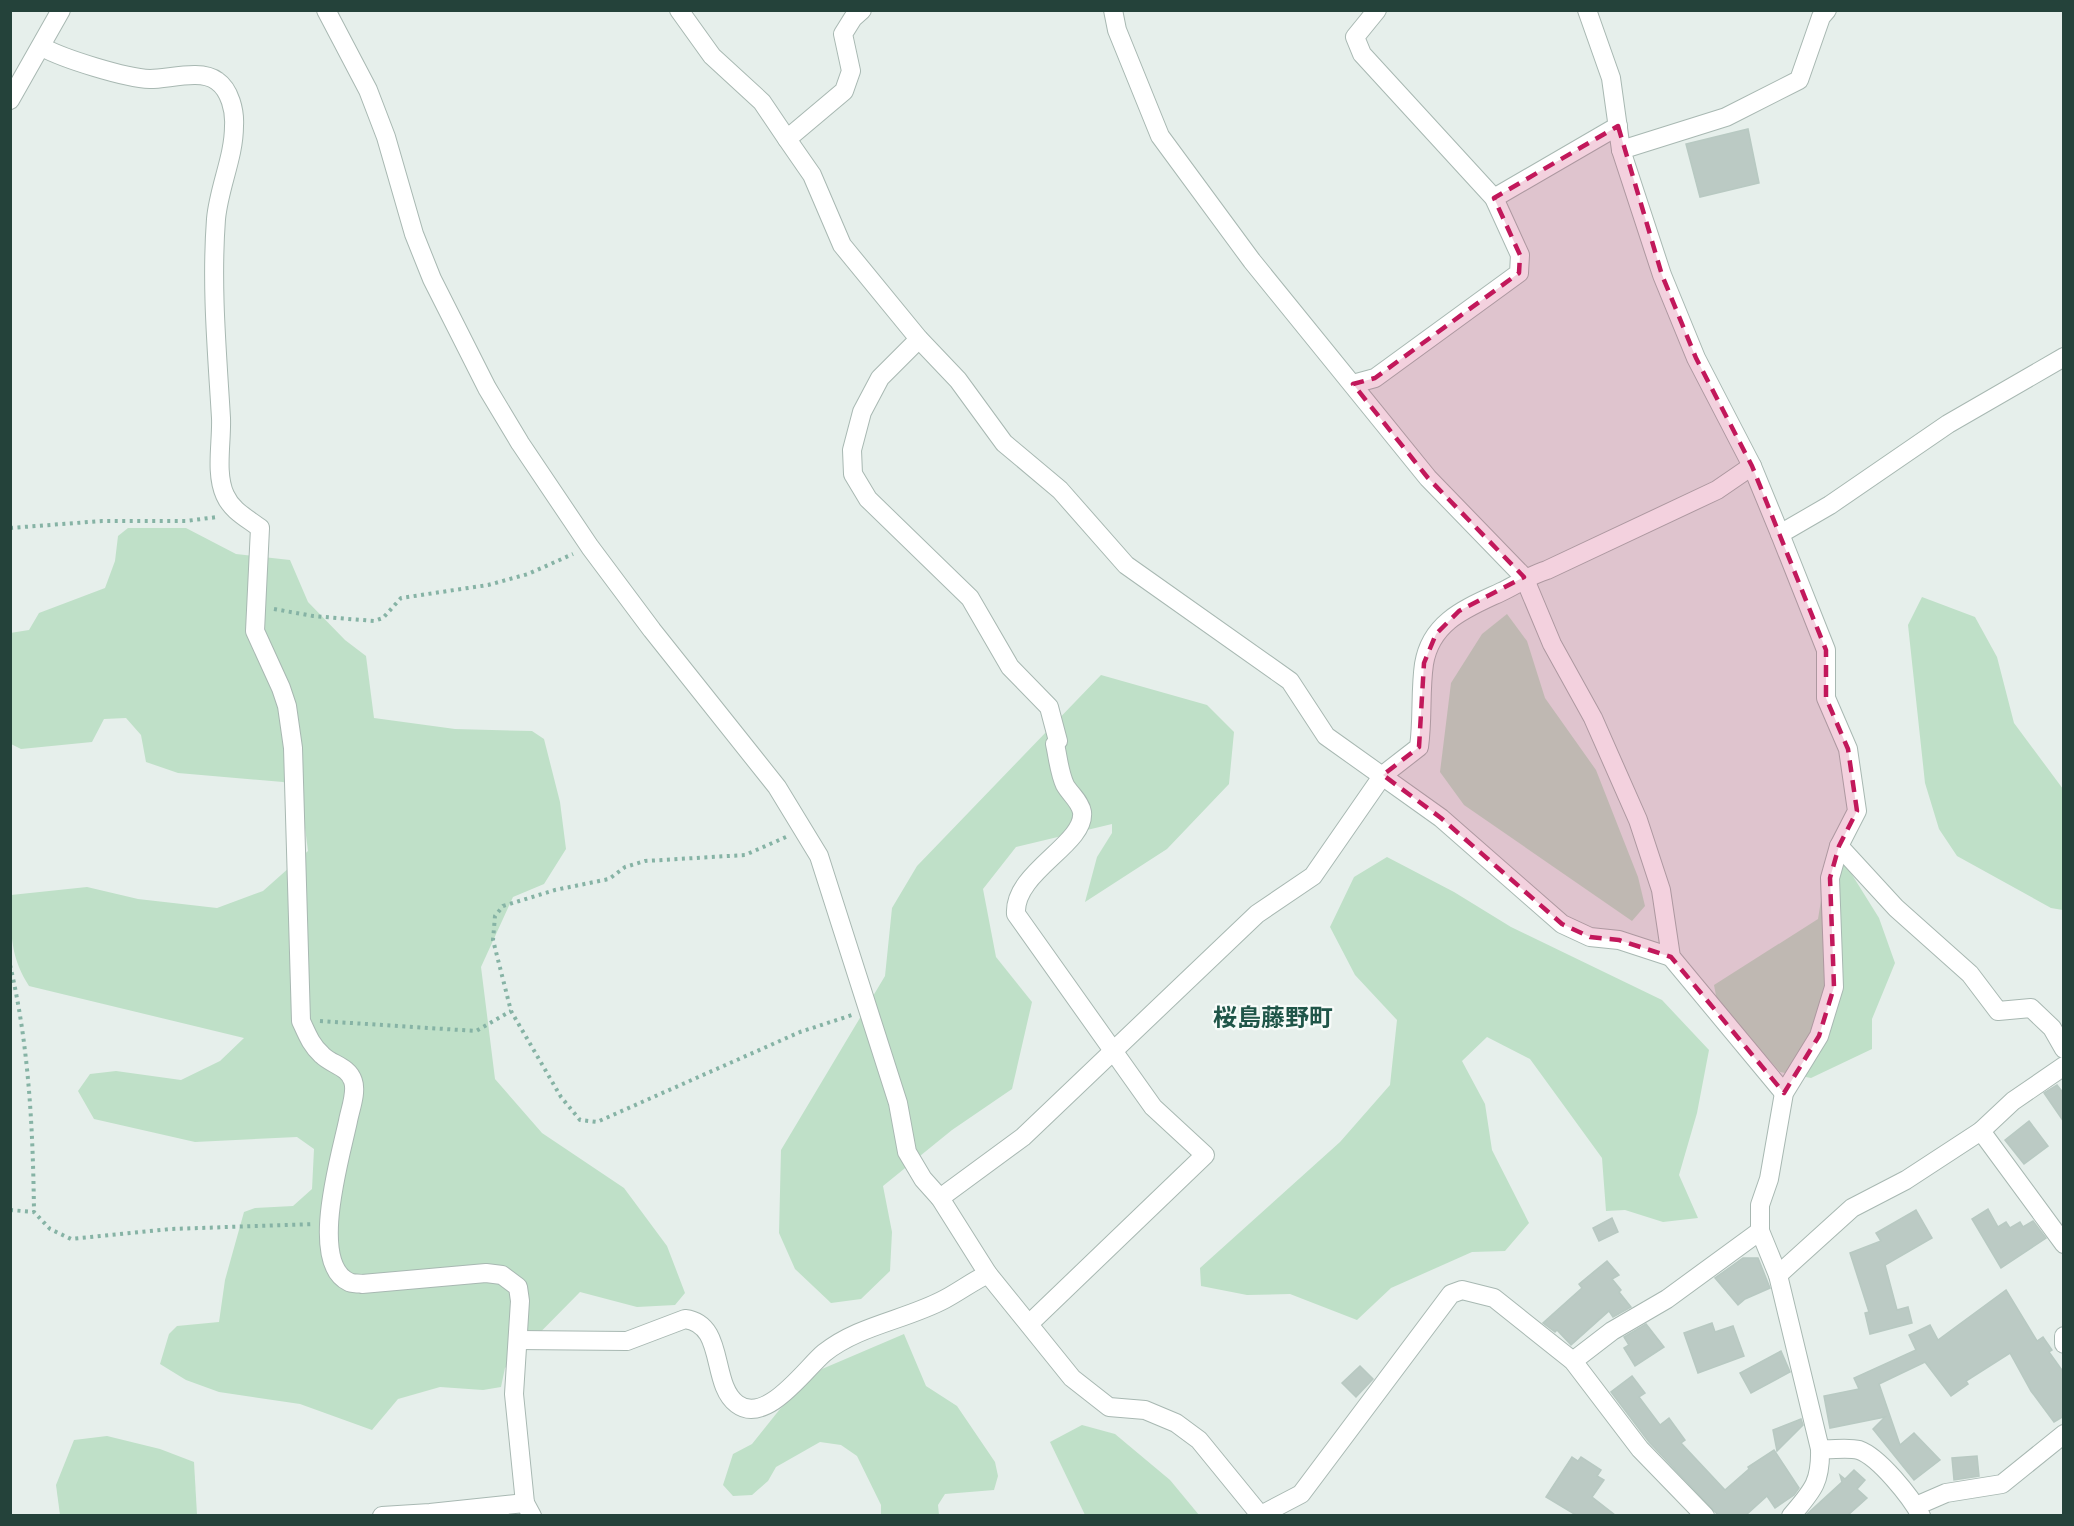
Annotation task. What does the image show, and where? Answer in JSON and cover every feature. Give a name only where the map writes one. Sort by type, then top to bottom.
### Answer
[{"type":"street","points":[[10,100],[61,10]]},
{"type":"street","points":[[326,10],[371,100],[386,137],[414,234],[432,279],[493,397],[520,443],[590,547],[652,630],[777,786],[819,856],[898,1102],[907,1152],[923,1179],[940,1198],[988,1274],[1072,1378],[1109,1407],[1145,1410],[1176,1423],[1199,1440],[1261,1515],[1301,1494],[1451,1294],[1462,1290],[1494,1298],[1573,1361],[1640,1449],[1705,1515]]},
{"type":"street","points":[[679,10],[712,56],[762,102],[788,139],[812,176],[842,245],[919,339],[958,380],[1004,443],[1060,490],[1126,565],[1290,681],[1326,736],[1441,818],[1562,924],[1590,937],[1619,940],[1671,957]]},
{"type":"street","points":[[788,139],[844,91],[851,71],[843,34],[853,18],[862,10]]},
{"type":"street","points":[[1113,10],[1118,30],[1160,136],[1252,261],[1428,478],[1524,577],[1552,644],[1593,718],[1638,820],[1661,890],[1671,957],[1784,1093]]},
{"type":"street","points":[[1353,384],[1375,378],[1519,273],[1520,255],[1494,198],[1362,54],[1355,37],[1377,10]]},
{"type":"street","points":[[1587,10],[1611,78],[1622,150],[1662,275],[1696,358],[1752,466],[1826,650],[1826,698],[1848,749],[1857,811],[1839,846],[1830,879],[1834,987],[1820,1036],[1784,1093],[1769,1179],[1760,1205],[1760,1231],[1778,1275],[1821,1449],[1821,1473],[1815,1487],[1791,1515]]},
{"type":"street","points":[[1622,150],[1726,117],[1799,80],[1821,17],[1827,10]]},
{"type":"street","points":[[42,47],[62,58],[149,79],[199,76],[216,80],[228,93],[235,122],[234,139],[218,205],[214,248],[213,327],[221,420],[220,468],[224,493],[235,511],[260,528],[255,632],[287,706],[292,748],[301,1021],[311,1044],[325,1058],[346,1069],[354,1082],[333,1192],[328,1239],[331,1258],[337,1270],[349,1282],[374,1283],[454,1274],[486,1273],[511,1280],[518,1287],[520,1301],[514,1394],[529,1509],[382,1515]]},
{"type":"street","points":[[1494,198],[1618,126]]},
{"type":"street","points":[[919,339],[880,378],[862,412],[854,437],[853,474],[868,499],[970,598],[1010,666],[1049,707],[1058,741],[1055,744],[1063,778],[1079,802],[1082,818],[1076,831],[1018,894],[1016,914],[1153,1107],[1205,1155],[1029,1324]]},
{"type":"street","points":[[1780,534],[1830,505],[1948,424],[2064,357]]},
{"type":"street","points":[[940,1198],[1023,1137],[1257,914],[1313,876],[1383,775],[1419,747],[1424,663],[1436,634],[1459,611],[1504,591],[1524,577],[1547,570],[1717,490],[1752,466]]},
{"type":"street","points":[[1839,846],[1871,878],[1896,908],[1970,974],[1998,1011],[2031,1008],[2052,1028],[2064,1049]]},
{"type":"street","points":[[1778,1275],[1852,1208],[1906,1180],[1981,1131],[2013,1101],[2064,1066]]},
{"type":"street","points":[[1981,1131],[2064,1244]]},
{"type":"street","points":[[1573,1361],[1612,1331],[1667,1299],[1760,1231]]},
{"type":"street","points":[[518,1340],[627,1341],[686,1319],[693,1320],[708,1333],[729,1394],[739,1406],[751,1408],[771,1402],[791,1388],[826,1352],[845,1340],[946,1299],[988,1274]]},
{"type":"street","points":[[2064,1336],[2064,1344]]},
{"type":"street","points":[[1821,1449],[1857,1450],[1875,1460],[1918,1511],[1946,1492],[2002,1484],[2064,1434]]},
{"type":"path","points":[[10,528],[102,521],[212,519],[235,511]]},
{"type":"path","points":[[257,606],[313,616],[374,621],[383,618],[401,598],[498,582],[528,574],[590,547]]},
{"type":"path","points":[[802,830],[745,855],[645,861],[624,867],[609,879],[555,890],[503,906],[495,916],[493,940],[512,1011],[561,1097],[580,1120],[597,1122],[800,1032],[867,1010]]},
{"type":"path","points":[[10,965],[18,996],[30,1110],[34,1212],[50,1229],[71,1239],[171,1229],[330,1224]]},
{"type":"path","points":[[301,1021],[476,1031],[512,1011]]},
{"type":"path","points":[[10,1210],[34,1212]]},
{"type":"highlighted area","points":[[1618,126],[1662,275],[1696,358],[1752,466],[1826,650],[1826,698],[1848,749],[1857,811],[1839,846],[1830,878],[1834,987],[1819,1036],[1784,1093],[1671,957],[1619,940],[1590,937],[1562,924],[1441,818],[1383,775],[1419,747],[1424,663],[1436,634],[1459,611],[1524,577],[1428,478],[1353,384],[1375,378],[1519,273],[1520,255],[1494,198]]},
{"type":"green space","points":[[128,528],[186,528],[236,554],[290,560],[308,602],[345,640],[366,656],[374,718],[455,729],[532,731],[544,739],[560,802],[566,849],[544,884],[513,897],[481,967],[495,1079],[542,1133],[624,1188],[667,1246],[685,1293],[675,1305],[637,1307],[580,1292],[505,1368],[501,1387],[483,1390],[440,1387],[398,1399],[372,1430],[300,1404],[219,1392],[186,1380],[160,1364],[169,1334],[177,1326],[219,1322],[225,1280],[244,1212],[255,1208],[293,1206],[312,1189],[314,1149],[297,1137],[195,1142],[94,1119],[78,1091],[90,1074],[116,1071],[181,1080],[220,1061],[244,1038],[29,986],[22,975],[12,942],[11,895],[87,887],[138,899],[217,908],[263,891],[308,851],[300,789],[283,782],[178,773],[146,762],[141,735],[126,718],[104,719],[92,742],[21,749],[11,744],[10,633],[29,630],[39,613],[105,588],[115,561],[118,536]]},
{"type":"green space","points":[[1922,597],[1975,617],[1997,657],[2014,723],[2063,789],[2063,910],[2051,908],[1957,856],[1939,829],[1925,783],[1908,625]]},
{"type":"green space","points":[[1507,614],[1527,641],[1545,698],[1596,770],[1638,877],[1645,906],[1632,921],[1464,805],[1440,772],[1451,683],[1482,634]]},
{"type":"green space","points":[[1101,675],[1207,705],[1234,732],[1229,784],[1167,849],[1085,902],[1097,857],[1112,833],[1112,824],[1016,847],[983,889],[996,957],[1032,1002],[1012,1089],[952,1130],[883,1186],[892,1232],[890,1271],[861,1299],[831,1303],[795,1269],[779,1233],[781,1150],[885,976],[892,908],[917,866]]},
{"type":"green space","points":[[1387,857],[1454,892],[1511,927],[1662,1000],[1709,1050],[1697,1113],[1679,1175],[1698,1218],[1663,1222],[1625,1210],[1606,1211],[1602,1158],[1530,1059],[1487,1037],[1462,1061],[1485,1104],[1492,1150],[1529,1223],[1505,1251],[1472,1252],[1391,1288],[1357,1320],[1290,1294],[1247,1295],[1201,1286],[1200,1268],[1340,1142],[1390,1085],[1397,1020],[1355,975],[1330,927],[1354,877]]},
{"type":"green space","points":[[1841,857],[1879,918],[1895,963],[1872,1019],[1872,1049],[1811,1078],[1780,1072],[1717,1001],[1714,985],[1818,919],[1823,888]]},
{"type":"green space","points":[[904,1334],[926,1386],[957,1406],[995,1462],[998,1476],[994,1490],[945,1494],[938,1505],[939,1515],[881,1515],[881,1505],[857,1456],[841,1445],[820,1442],[776,1467],[768,1481],[752,1495],[733,1496],[723,1485],[733,1454],[752,1444],[780,1409],[822,1369]]},
{"type":"green space","points":[[1082,1425],[1115,1434],[1170,1480],[1199,1515],[1085,1515],[1050,1442]]},
{"type":"green space","points":[[107,1436],[160,1449],[194,1462],[197,1515],[60,1515],[56,1485],[74,1440]]},
{"type":"building","points":[[1748,129],[1759,183],[1700,197],[1686,144]]},
{"type":"building","points":[[2057,1085],[2064,1094],[2064,1122],[2044,1093]]},
{"type":"building","points":[[2029,1121],[2048,1146],[2024,1164],[2005,1140]]},
{"type":"building","points":[[1988,1209],[1998,1227],[2006,1222],[2010,1228],[2020,1222],[2023,1227],[2033,1221],[2046,1238],[2001,1268],[1972,1219]]},
{"type":"building","points":[[1916,1210],[1932,1238],[1885,1265],[1897,1310],[1908,1307],[1912,1323],[1870,1334],[1865,1313],[1869,1312],[1850,1253],[1881,1241],[1876,1233]]},
{"type":"building","points":[[1612,1218],[1618,1232],[1599,1241],[1593,1228]]},
{"type":"building","points":[[1743,1258],[1758,1258],[1770,1288],[1745,1299],[1738,1305],[1715,1278]]},
{"type":"building","points":[[1607,1261],[1619,1275],[1612,1279],[1631,1307],[1613,1317],[1609,1311],[1571,1345],[1557,1330],[1555,1332],[1543,1323],[1582,1288],[1579,1284]]},
{"type":"building","points":[[2006,1290],[2037,1341],[2043,1337],[2052,1350],[2049,1352],[2064,1373],[2064,1416],[2054,1422],[2031,1391],[2010,1353],[1966,1381],[1968,1384],[1951,1396],[1925,1362],[1879,1384],[1900,1445],[1914,1433],[1940,1460],[1914,1480],[1873,1429],[1885,1417],[1830,1428],[1824,1396],[1859,1389],[1854,1378],[1916,1350],[1909,1335],[1930,1325],[1938,1340]]},
{"type":"building","points":[[1712,1323],[1715,1332],[1733,1326],[1744,1356],[1698,1373],[1684,1333]]},
{"type":"building","points":[[1646,1324],[1664,1347],[1635,1366],[1624,1348],[1629,1345],[1624,1337]]},
{"type":"building","points":[[1781,1351],[1790,1372],[1751,1393],[1740,1373]]},
{"type":"building","points":[[1360,1366],[1373,1379],[1356,1397],[1342,1383]]},
{"type":"building","points":[[1632,1376],[1645,1393],[1639,1397],[1660,1425],[1669,1418],[1685,1440],[1681,1443],[1725,1490],[1749,1469],[1748,1467],[1774,1450],[1799,1488],[1794,1495],[1775,1508],[1767,1496],[1746,1515],[1718,1515],[1649,1442],[1611,1392]]},
{"type":"building","points":[[1801,1419],[1803,1425],[1777,1451],[1773,1430]]},
{"type":"building","points":[[1977,1456],[1979,1476],[1954,1480],[1952,1458]]},
{"type":"building","points":[[1572,1457],[1578,1461],[1581,1457],[1601,1470],[1597,1476],[1604,1480],[1592,1497],[1615,1515],[1576,1515],[1546,1497]]},
{"type":"building","points":[[1854,1470],[1865,1480],[1857,1489],[1867,1498],[1848,1515],[1806,1515],[1842,1482],[1840,1475],[1845,1479]]},
{"type":"district","name":"桜島藤野町","points":[[1273,1018]]}]
